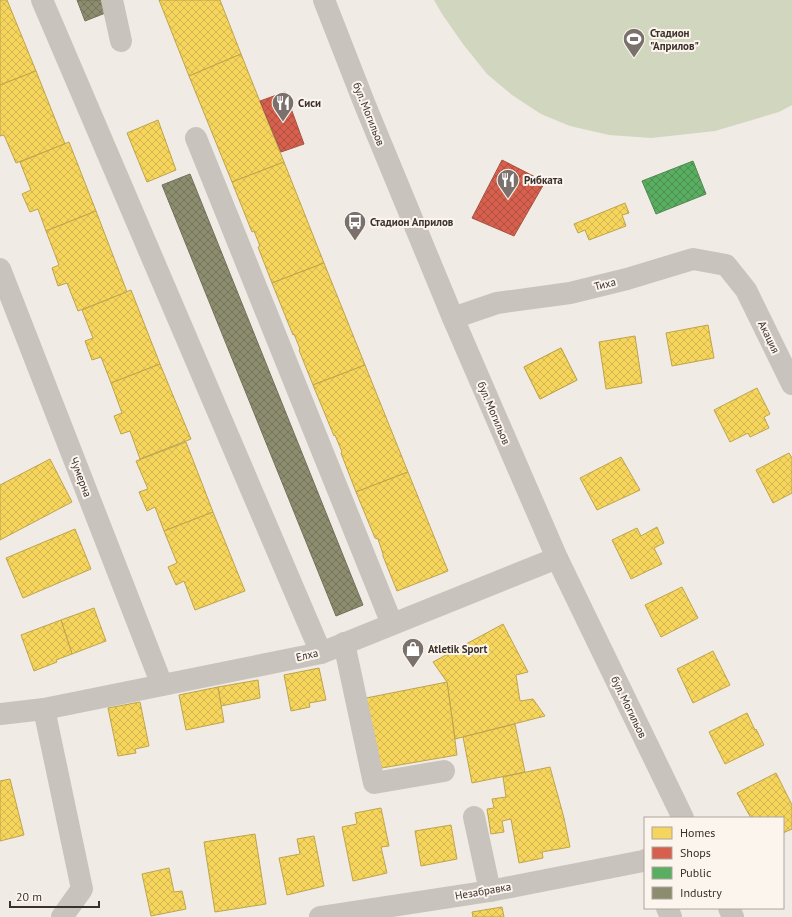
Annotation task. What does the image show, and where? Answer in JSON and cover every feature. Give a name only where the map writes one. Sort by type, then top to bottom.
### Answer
[{"type":"street","points":[[42,0],[321,653]]},
{"type":"street","points":[[112,0],[121,41]]},
{"type":"street","name":"бул. Могильов","points":[[324,0],[364,105],[453,318],[557,558],[683,817]]},
{"type":"street","points":[[196,138],[392,624]]},
{"type":"street","name":"Тиха","points":[[453,318],[497,303],[570,293],[627,279],[694,259],[726,265],[746,290]]},
{"type":"street","name":"Чумерна","points":[[2,279],[162,685]]},
{"type":"street","name":"Акация","points":[[746,290],[792,384]]},
{"type":"street","name":"Елха","points":[[2,709],[44,709],[321,653],[557,558]]},
{"type":"street","points":[[344,643],[374,783],[444,771]]},
{"type":"street","points":[[44,709],[82,889],[62,917]]},
{"type":"street","points":[[474,818],[490,891]]},
{"type":"street","name":"Незабравка","points":[[320,917],[490,891],[644,862]]},
{"type":"green space","name":"Стадион \"Априлов\"","points":[[434,0],[792,0],[792,105],[779,112],[715,131],[651,138],[609,135],[570,126],[541,114],[512,95],[487,74],[463,44]]},
{"type":"building: Homes","points":[[0,0],[7,0],[36,71],[0,85]]},
{"type":"building: Homes","points":[[159,0],[220,0],[241,54],[189,76]]},
{"type":"building: Homes","points":[[241,54],[284,162],[232,182],[189,76]]},
{"type":"building: Homes","points":[[36,71],[65,144],[16,163],[4,135],[0,136],[0,85]]},
{"type":"building: Homes","points":[[158,120],[176,170],[147,182],[127,133]]},
{"type":"building: Homes","points":[[69,142],[96,211],[46,231],[38,209],[30,212],[22,194],[31,190],[20,162]]},
{"type":"building: Homes","points":[[284,162],[324,263],[272,283],[258,247],[260,246],[254,231],[252,232],[232,182]]},
{"type":"building: Homes","points":[[625,203],[629,213],[622,215],[626,226],[589,240],[585,230],[578,233],[574,224]]},
{"type":"building: Homes","points":[[96,211],[127,292],[78,311],[67,283],[58,286],[52,268],[59,265],[46,231]]},
{"type":"building: Homes","points":[[324,263],[365,365],[313,385],[294,334],[293,335],[272,283]]},
{"type":"building: Homes","points":[[131,290],[160,364],[111,383],[101,357],[92,360],[85,341],[93,338],[82,310]]},
{"type":"building: Homes","points":[[708,325],[714,358],[672,366],[666,333]]},
{"type":"building: Homes","points":[[635,336],[642,383],[606,389],[599,342]]},
{"type":"building: Homes","points":[[561,348],[577,380],[540,399],[524,367]]},
{"type":"building: Homes","points":[[561,348],[577,380],[540,399],[524,367]]},
{"type":"building: Homes","points":[[160,364],[191,439],[140,459],[130,431],[121,434],[114,416],[122,413],[111,383]]},
{"type":"building: Homes","points":[[365,365],[408,472],[356,492],[341,453],[342,452],[313,385]]},
{"type":"building: Homes","points":[[757,388],[770,414],[764,417],[769,428],[750,437],[748,433],[730,442],[714,410]]},
{"type":"building: Homes","points":[[186,442],[213,512],[164,531],[155,507],[147,511],[139,492],[148,489],[136,461]]},
{"type":"building: Homes","points":[[789,453],[792,458],[792,493],[773,503],[756,470]]},
{"type":"building: Homes","points":[[621,457],[640,490],[597,510],[580,478]]},
{"type":"building: Homes","points":[[50,459],[72,502],[0,540],[0,485]]},
{"type":"building: Homes","points":[[408,472],[448,571],[397,591],[378,539],[375,538],[356,492]]},
{"type":"building: Homes","points":[[213,512],[245,591],[195,610],[184,581],[176,585],[168,567],[177,563],[164,531]]},
{"type":"building: Homes","points":[[657,527],[664,543],[654,548],[662,564],[631,579],[612,540],[637,528],[641,536]]},
{"type":"building: Homes","points":[[75,529],[91,569],[23,598],[6,558]]},
{"type":"building: Homes","points":[[682,587],[698,618],[661,637],[645,605]]},
{"type":"building: Homes","points":[[94,608],[106,641],[72,654],[61,620]]},
{"type":"building: Homes","points":[[61,620],[72,654],[34,671],[21,635]]},
{"type":"building: Homes","points":[[503,624],[528,672],[516,675],[520,701],[533,699],[545,716],[455,739],[447,682],[433,662]]},
{"type":"building: Homes","points":[[713,651],[730,685],[693,703],[677,669]]},
{"type":"building: Homes","points":[[319,668],[326,700],[309,703],[310,707],[291,711],[284,675]]},
{"type":"building: Homes","points":[[258,680],[260,698],[221,706],[218,687]]},
{"type":"building: Homes","points":[[447,682],[457,755],[376,769],[361,699]]},
{"type":"building: Homes","points":[[218,687],[224,722],[186,730],[179,695]]},
{"type":"building: Homes","points":[[140,702],[149,746],[135,749],[136,753],[118,756],[108,708]]},
{"type":"building: Homes","points":[[747,713],[764,745],[725,764],[709,732]]},
{"type":"building: Homes","points":[[515,724],[525,772],[472,783],[463,737]]},
{"type":"building: Homes","points":[[550,767],[564,818],[570,847],[542,852],[543,858],[519,863],[511,819],[502,821],[504,832],[491,834],[487,809],[494,808],[492,799],[506,797],[503,777]]},
{"type":"building: Homes","points":[[776,773],[792,805],[792,829],[784,833],[784,817],[750,817],[737,793]]},
{"type":"building: Homes","points":[[10,779],[24,835],[0,841],[0,781]]},
{"type":"building: Homes","points":[[381,808],[389,846],[381,847],[387,873],[353,881],[342,827],[357,824],[355,813]]},
{"type":"building: Homes","points":[[451,825],[457,859],[421,866],[415,831]]},
{"type":"building: Homes","points":[[255,834],[266,904],[215,912],[204,842]]},
{"type":"building: Homes","points":[[314,836],[324,886],[287,895],[279,858],[300,854],[297,839]]},
{"type":"building: Homes","points":[[169,868],[174,892],[182,891],[186,909],[151,916],[142,874]]},
{"type":"building: Homes","points":[[502,907],[504,917],[473,917],[472,912]]},
{"type":"building: Shops","name":"Сиси","points":[[285,92],[304,144],[281,152],[260,101]]},
{"type":"building: Shops","name":"Рибката","points":[[502,160],[545,182],[514,236],[472,218]]},
{"type":"building: Public","points":[[693,161],[706,194],[656,214],[642,181]]},
{"type":"building: Industry","points":[[77,0],[103,0],[108,12],[85,21]]},
{"type":"building: Industry","points":[[190,174],[363,605],[336,616],[162,185]]},
{"type":"place","name":"Стадион \"Априлов\"","points":[[634,58]]},
{"type":"place","name":"Сиси","points":[[283,122]]},
{"type":"place","name":"Рибката","points":[[508,200]]},
{"type":"place","name":"Стадион Априлов","points":[[355,242]]},
{"type":"place","name":"Atletik Sport","points":[[413,668]]}]
